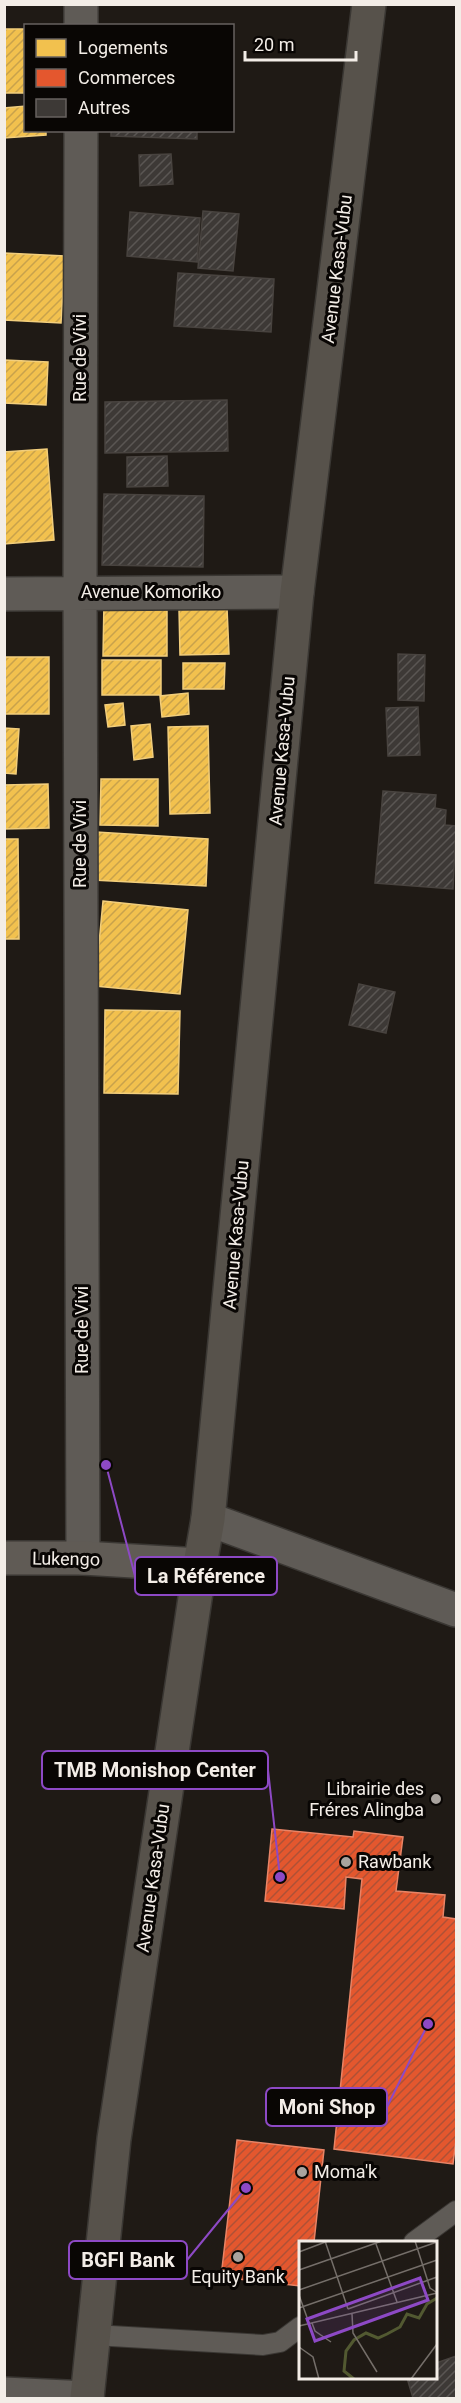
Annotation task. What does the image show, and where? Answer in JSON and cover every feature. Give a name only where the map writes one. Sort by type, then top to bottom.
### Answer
[{"type":"main road","name":"Avenue Kasa-Vubu","points":[[87,2398],[114,2139],[208,1520],[297,592],[369,4]]},
{"type":"street","points":[[81,4],[81,24]]},
{"type":"street","name":"Rue de Vivi","points":[[81,132],[83,1558]]},
{"type":"street","name":"Avenue Komoriko","points":[[4,594],[297,592]]},
{"type":"street","points":[[208,1520],[456,1610]]},
{"type":"street","name":"Lukengo","points":[[4,1558],[83,1558],[200,1565]]},
{"type":"street","points":[[4,2394],[87,2398]]},
{"type":"lane","points":[[415,2241],[456,2211]]},
{"type":"lane","points":[[94,2335],[263,2345],[279,2342],[299,2327]]},
{"type":"building: Logements","points":[[4,29],[24,29],[24,93],[4,93]]},
{"type":"building: Logements","points":[[24,106],[24,132],[46,132],[46,135],[4,138],[4,108]]},
{"type":"building: Logements","points":[[4,253],[65,256],[61,323],[4,320]]},
{"type":"building: Logements","points":[[4,360],[48,362],[46,405],[4,403]]},
{"type":"building: Logements","points":[[47,449],[54,540],[4,544],[4,452]]},
{"type":"building: Logements","points":[[104,601],[167,601],[167,656],[103,656]]},
{"type":"building: Logements","points":[[227,608],[229,654],[180,655],[179,609]]},
{"type":"building: Logements","points":[[4,657],[49,657],[49,714],[4,714]]},
{"type":"building: Logements","points":[[102,660],[161,660],[161,695],[102,695]]},
{"type":"building: Logements","points":[[183,663],[225,663],[224,689],[183,689]]},
{"type":"building: Logements","points":[[188,693],[189,714],[162,717],[160,696]]},
{"type":"building: Logements","points":[[123,703],[125,725],[108,727],[105,705]]},
{"type":"building: Logements","points":[[150,724],[153,757],[134,760],[131,726]]},
{"type":"building: Logements","points":[[208,726],[210,813],[170,814],[168,727]]},
{"type":"building: Logements","points":[[4,728],[19,729],[16,774],[4,773]]},
{"type":"building: Logements","points":[[101,779],[158,779],[158,826],[100,825]]},
{"type":"building: Logements","points":[[48,784],[49,828],[4,829],[4,785]]},
{"type":"building: Logements","points":[[96,832],[208,839],[206,886],[93,880]]},
{"type":"building: Logements","points":[[4,839],[18,839],[19,939],[4,939]]},
{"type":"building: Logements","points":[[103,901],[188,910],[180,994],[95,986]]},
{"type":"building: Logements","points":[[105,1010],[180,1011],[178,1094],[104,1093]]},
{"type":"building: Commerces","points":[[272,1829],[353,1837],[354,1831],[403,1837],[396,1891],[445,1895],[443,1917],[456,1919],[456,2140],[453,2164],[334,2149],[362,1879],[346,1877],[344,1909],[265,1901]]},
{"type":"building: Commerces","points":[[237,2140],[324,2150],[314,2241],[299,2241],[299,2286],[221,2277]]},
{"type":"building: Autres","points":[[111,132],[197,132],[197,139],[111,136]]},
{"type":"building: Autres","points":[[171,154],[173,184],[140,186],[139,155]]},
{"type":"building: Autres","points":[[203,211],[239,214],[233,271],[198,268]]},
{"type":"building: Autres","points":[[130,212],[200,218],[197,262],[127,256]]},
{"type":"building: Autres","points":[[178,273],[274,279],[271,332],[174,326]]},
{"type":"building: Autres","points":[[227,400],[228,451],[105,453],[105,402]]},
{"type":"building: Autres","points":[[167,456],[168,486],[127,487],[127,457]]},
{"type":"building: Autres","points":[[104,494],[204,496],[203,567],[102,565]]},
{"type":"building: Autres","points":[[398,654],[425,655],[424,701],[398,700]]},
{"type":"building: Autres","points":[[418,707],[420,755],[388,756],[386,708]]},
{"type":"building: Autres","points":[[383,791],[436,795],[435,808],[446,810],[445,825],[456,826],[453,889],[375,883]]},
{"type":"building: Autres","points":[[359,984],[395,992],[386,1033],[349,1025]]},
{"type":"building: Autres","points":[[456,2356],[456,2398],[413,2398],[407,2379],[437,2379],[437,2363]]},
{"type":"place","name":"La Référence","points":[[106,1465]]},
{"type":"place","name":"Librairie des Fréres Alingba","points":[[436,1799]]},
{"type":"place","name":"Rawbank","points":[[346,1862]]},
{"type":"place","name":"TMB Monishop Center","points":[[280,1877]]},
{"type":"place","name":"Moni Shop","points":[[428,2024]]},
{"type":"place","name":"Moma'k","points":[[302,2172]]},
{"type":"place","name":"BGFI Bank","points":[[246,2188]]},
{"type":"place","name":"Equity Bank","points":[[238,2257]]}]
